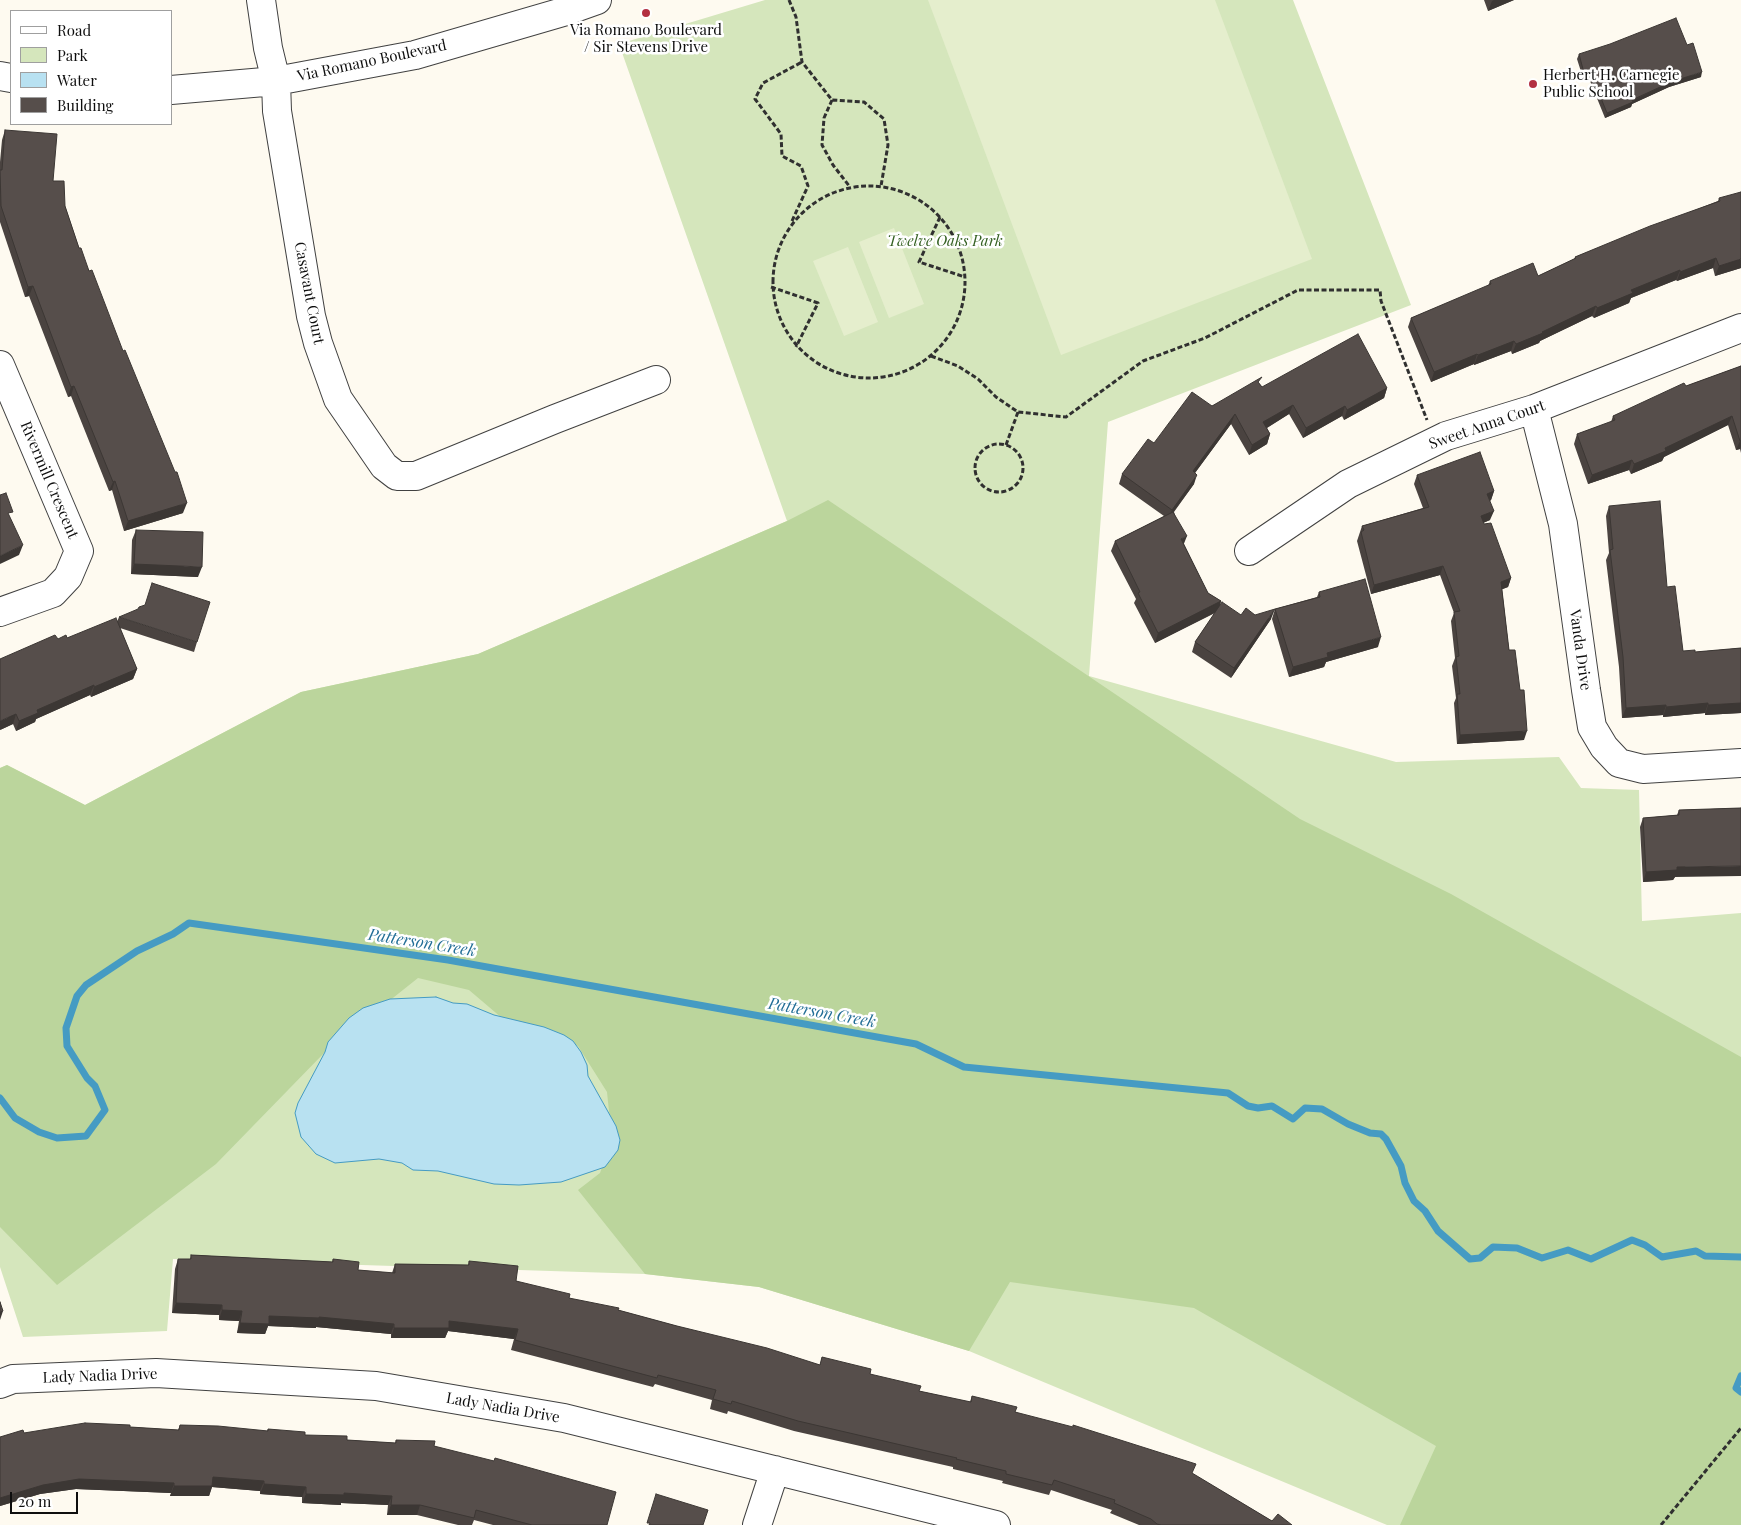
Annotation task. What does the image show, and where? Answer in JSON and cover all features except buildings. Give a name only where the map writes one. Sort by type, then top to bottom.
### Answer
[{"type":"street","name":"Casavant Court","points":[[261,0],[268,48],[276,81],[276,111],[311,316],[318,343],[338,399],[384,466],[397,476],[416,476],[656,380]]},
{"type":"street","name":"Via Romano Boulevard","points":[[172,90],[276,81],[415,55],[564,5],[597,0]]},
{"type":"street","name":"Sweet Anna Court","points":[[1249,551],[1348,484],[1438,440],[1534,409],[1741,328]]},
{"type":"street","name":"Rivermill Crescent","points":[[0,365],[80,551],[68,578],[52,593],[0,612]]},
{"type":"street","name":"Vanda Drive","points":[[1534,409],[1563,524],[1592,727],[1604,747],[1619,763],[1644,769],[1741,763]]},
{"type":"street","name":"Lady Nadia Drive","points":[[0,1384],[12,1379],[156,1373],[376,1386],[564,1418],[996,1525]]},
{"type":"street","points":[[757,1525],[775,1470]]},
{"type":"path","points":[[789,0],[796,17],[802,62],[832,100],[864,102],[884,119],[888,145],[881,186]]},
{"type":"path","points":[[791,224],[808,207],[828,195],[850,187],[881,186],[903,192],[923,202],[940,216],[958,244],[966,277],[964,299],[958,321],[947,340],[932,356],[906,372],[877,379],[847,378],[819,366],[796,348],[779,319],[771,287],[776,254],[808,186],[801,166],[782,156],[781,134],[755,99],[764,83],[802,62]]},
{"type":"path","points":[[832,100],[824,118],[822,145],[833,165],[850,187]]},
{"type":"path","points":[[940,216],[919,262],[966,277]]},
{"type":"path","points":[[771,287],[818,303],[796,348]]},
{"type":"path","points":[[932,356],[958,366],[978,379],[996,397],[1018,412],[1066,417],[1143,362],[1205,338],[1298,290],[1380,290],[1381,301],[1426,418],[1438,440]]},
{"type":"path","points":[[1006,445],[1018,412]]},
{"type":"path","points":[[998,444],[1006,445],[1019,454],[1022,460],[1022,476],[1018,482],[1006,491],[990,490],[979,481],[975,465],[983,450],[998,444]]},
{"type":"path","points":[[1661,1525],[1741,1428]]},
{"type":"green space","name":"Twelve Oaks Park","points":[[765,0],[1293,0],[1411,305],[1108,422],[1089,676],[1396,762],[1559,757],[1581,788],[1639,790],[1642,921],[1741,913],[1741,1525],[1387,1525],[969,1351],[759,1287],[645,1274],[173,1259],[167,1331],[23,1337],[0,1267],[0,768],[7,765],[85,805],[301,692],[478,654],[787,521],[619,44]]},
{"type":"green space","points":[[928,0],[1215,0],[1312,259],[1061,355]]},
{"type":"green space","points":[[894,228],[924,304],[889,318],[859,242]]},
{"type":"green space","points":[[848,247],[878,322],[844,336],[813,261]]},
{"type":"green space","points":[[828,500],[1300,819],[1451,894],[1741,1057],[1741,1525],[1400,1525],[1436,1446],[1194,1308],[1010,1282],[969,1351],[759,1287],[645,1274],[578,1190],[600,1173],[612,1140],[607,1092],[578,1046],[552,1035],[529,1041],[469,990],[418,978],[325,1052],[216,1164],[57,1285],[0,1227],[0,768],[7,765],[85,805],[301,692],[478,654],[787,521]]},
{"type":"water","points":[[436,997],[453,1003],[467,1004],[494,1015],[544,1027],[573,1041],[581,1052],[587,1065],[588,1076],[616,1126],[620,1140],[618,1150],[605,1167],[561,1182],[519,1185],[494,1184],[438,1171],[413,1170],[402,1163],[379,1159],[335,1163],[316,1154],[301,1137],[295,1113],[328,1042],[349,1018],[363,1008],[390,999]]},
{"type":"waterway","name":"Patterson Creek","points":[[0,1098],[15,1118],[39,1132],[57,1138],[86,1136],[105,1110],[95,1086],[87,1078],[67,1046],[66,1028],[77,996],[86,985],[137,951],[173,934],[189,923],[448,960],[916,1044],[964,1067],[1228,1093],[1248,1106],[1258,1108],[1272,1106],[1293,1119],[1305,1108],[1322,1109],[1348,1124],[1370,1133],[1381,1134],[1386,1139],[1401,1166],[1405,1183],[1414,1201],[1425,1211],[1438,1231],[1470,1259],[1480,1258],[1493,1247],[1517,1248],[1542,1258],[1568,1250],[1591,1259],[1632,1240],[1645,1245],[1662,1257],[1696,1251],[1705,1256],[1741,1257]]},
{"type":"waterway","points":[[1741,1376],[1736,1388],[1741,1392]]},
{"type":"place","name":"Via Romano Boulevard / Sir Stevens Drive","points":[[646,13]]},
{"type":"place","name":"Herbert H. Carnegie Public School","points":[[1533,84]]}]
